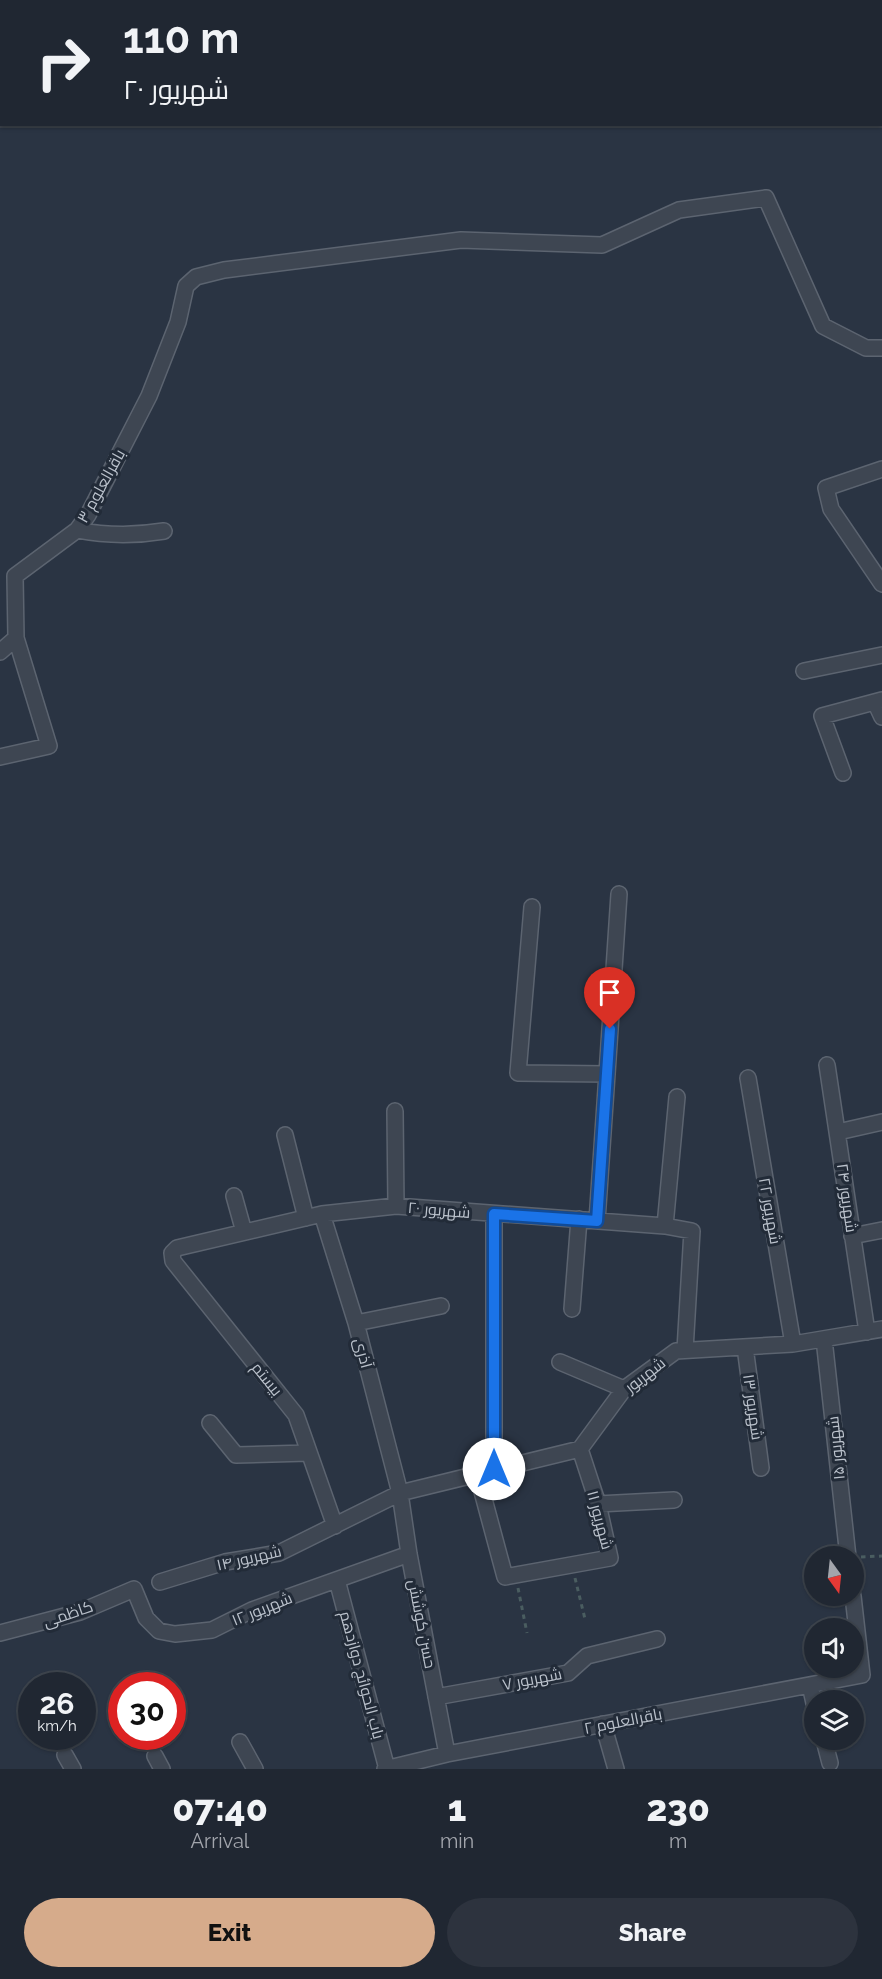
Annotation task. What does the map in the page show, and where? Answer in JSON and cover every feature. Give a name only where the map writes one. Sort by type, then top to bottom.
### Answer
[{"type":"street","name":"باقرالعلوم ۳","points":[[16,638],[15,576],[77,530],[88,515],[149,396],[178,322],[186,286],[196,277],[224,270],[461,240],[602,245],[679,210],[766,198],[823,326],[867,348],[882,348]]},
{"type":"street","points":[[882,469],[826,488],[831,509],[882,584]]},
{"type":"street","points":[[77,530],[107,536],[137,536],[164,531]]},
{"type":"street","points":[[0,651],[16,638],[49,746],[0,757]]},
{"type":"street","points":[[804,671],[882,655]]},
{"type":"street","points":[[843,773],[822,717],[879,701],[882,717]]},
{"type":"street","points":[[597,1221],[619,894]]},
{"type":"street","points":[[532,907],[519,1073],[607,1074]]},
{"type":"street","name":"شهریور ۲۴","points":[[827,1065],[852,1236],[874,1330]]},
{"type":"street","name":"شهریور ۲۲","points":[[748,1078],[793,1344]]},
{"type":"street","points":[[664,1226],[677,1097]]},
{"type":"street","points":[[395,1111],[396,1206]]},
{"type":"street","points":[[838,1131],[882,1122]]},
{"type":"street","points":[[285,1135],[306,1218]]},
{"type":"street","points":[[234,1196],[244,1232]]},
{"type":"street","name":"شهریور ۲۰","points":[[177,1248],[322,1214],[396,1206],[664,1226],[692,1231],[685,1350]]},
{"type":"street","name":"آذری","points":[[322,1214],[356,1323],[400,1493]]},
{"type":"street","points":[[494,1214],[494,1469]]},
{"type":"street","points":[[572,1309],[579,1219]]},
{"type":"street","points":[[852,1236],[882,1230]]},
{"type":"street","name":"بیستم","points":[[177,1248],[172,1253],[173,1261],[296,1415],[335,1526]]},
{"type":"street","points":[[356,1323],[441,1306]]},
{"type":"street","name":"شهریور","points":[[580,1449],[624,1389],[676,1351],[793,1344],[874,1330]]},
{"type":"street","name":"شهریور ۱۵","points":[[824,1339],[847,1546]]},
{"type":"street","name":"شهریور ۱۳","points":[[745,1347],[761,1468]]},
{"type":"street","points":[[560,1362],[624,1389]]},
{"type":"street","points":[[210,1423],[236,1455],[308,1453]]},
{"type":"street","points":[[400,1493],[580,1449]]},
{"type":"street","name":"شهریور ۱۱","points":[[510,1576],[610,1558],[598,1504],[580,1449]]},
{"type":"street","points":[[477,1473],[510,1576]]},
{"type":"street","name":"شهریور ۱۴","points":[[160,1582],[225,1562],[279,1553],[400,1493]]},
{"type":"street","name":"حسن کوشش","points":[[400,1493],[409,1554],[447,1754]]},
{"type":"street","points":[[598,1504],[674,1500]]},
{"type":"street","name":"شهریور ۱۲","points":[[134,1589],[146,1618],[159,1631],[175,1634],[213,1630],[252,1610],[409,1554]]},
{"type":"street","name":"باب الحوائج دوازدهم","points":[[337,1581],[386,1769]]},
{"type":"street","name":"کاظمی","points":[[0,1634],[80,1612],[134,1589]]},
{"type":"street","name":"باقرالعلوم ۲","points":[[386,1769],[412,1766],[447,1754],[861,1675],[854,1606]]},
{"type":"street","name":"شهریور ۷","points":[[436,1697],[568,1673],[587,1656],[657,1639]]},
{"type":"street","points":[[810,1685],[811,1690]]},
{"type":"street","points":[[603,1724],[616,1769]]},
{"type":"street","points":[[240,1742],[255,1769]]},
{"type":"street","points":[[827,1750],[830,1763]]},
{"type":"path","points":[[864,1557],[882,1556]]},
{"type":"path","points":[[572,1565],[585,1618]]},
{"type":"path","points":[[510,1576],[527,1633]]},
{"type":"route","points":[[494,1469],[494,1214],[597,1221],[610,1029]]}]
